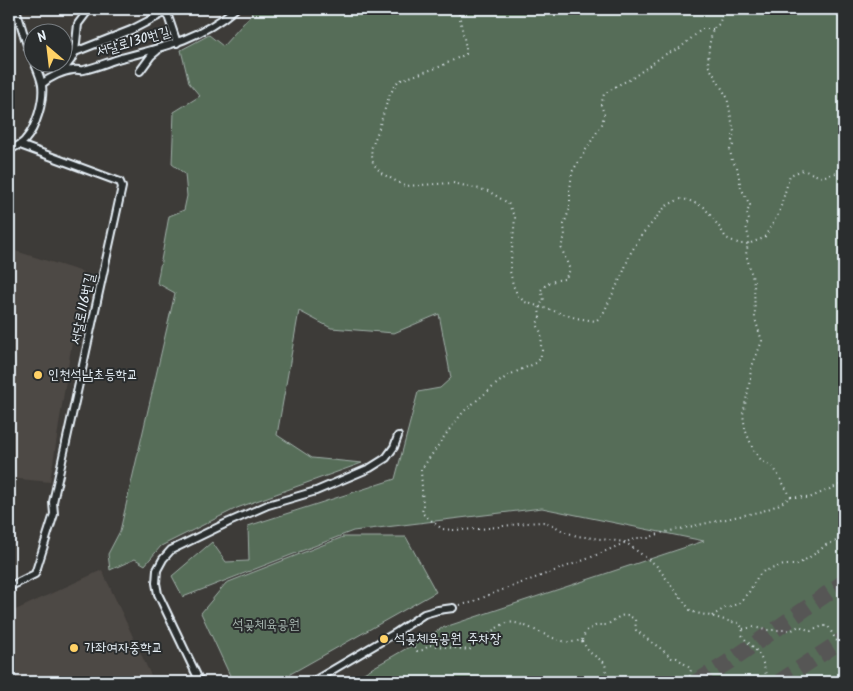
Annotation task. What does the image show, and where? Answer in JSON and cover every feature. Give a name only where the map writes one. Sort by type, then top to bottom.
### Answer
[{"type":"lane","points":[[16,9],[22,29]]},
{"type":"lane","name":"서달로130번길","points":[[42,84],[60,74],[75,69],[82,70],[159,49],[193,37],[226,17],[235,9]]},
{"type":"lane","points":[[166,10],[177,43]]},
{"type":"lane","name":"서달로130번길","points":[[75,52],[131,30],[166,10]]},
{"type":"lane","name":"서달로130번길","points":[[60,74],[75,52],[78,24],[87,12]]},
{"type":"lane","points":[[140,71],[159,49]]},
{"type":"lane","points":[[9,150],[20,145],[35,125],[42,97],[42,84],[38,72]]},
{"type":"lane","name":"서달로116번길","points":[[9,587],[36,574],[54,514],[54,502],[122,187],[120,182],[20,145]]},
{"type":"lane","points":[[200,682],[158,594],[156,584],[157,570],[163,558],[170,550],[268,505],[316,491],[370,468],[386,458],[394,447],[398,436]]},
{"type":"lane","points":[[312,682],[424,614],[454,608]]},
{"type":"path","points":[[458,9],[466,54],[439,67],[398,81],[388,96],[371,149],[373,164],[381,173],[405,186],[452,183],[488,191],[508,203],[515,218],[510,272],[518,296],[525,302],[576,318],[596,321],[603,314],[630,254],[641,236],[666,206],[680,199],[688,200],[704,207],[726,238],[740,244],[748,244],[764,238],[778,213],[790,175],[803,170],[821,177],[844,171]]},
{"type":"path","points":[[729,9],[723,13],[719,24],[713,29],[709,46],[708,65],[727,97],[734,132],[733,145],[730,150],[732,161],[737,167],[741,188],[750,205],[747,213],[749,220],[746,226],[749,239],[746,254],[754,283],[755,319],[762,341],[751,369],[743,414],[745,429],[753,449],[761,460],[774,468],[791,497]]},
{"type":"path","points":[[713,29],[702,29],[680,48],[664,55],[631,79],[604,94],[601,105],[604,114],[602,124],[572,172],[570,208],[564,224],[565,236],[561,247],[570,270],[565,279],[552,280],[542,287],[541,290],[544,300],[540,307],[538,324],[542,335],[540,359],[536,363],[509,375],[499,382],[464,411],[449,430],[421,470],[422,513],[442,529],[481,529],[543,522],[577,536],[625,542],[656,565],[690,610],[694,612],[739,624],[743,628],[792,630],[799,626],[811,631],[828,626],[836,640],[844,647]]},
{"type":"path","points":[[454,608],[587,559],[637,538],[648,538],[661,533],[763,511],[791,497],[809,498],[844,482]]},
{"type":"path","points":[[712,616],[725,608],[739,603],[749,592],[758,576],[764,571],[784,565],[797,565],[826,545],[844,538]]},
{"type":"path","points":[[582,640],[586,631],[597,625],[606,624],[620,616],[627,615],[635,618],[636,630],[672,658],[677,658],[691,668],[689,682]]},
{"type":"path","points":[[402,629],[417,651],[430,645],[469,650],[490,632],[508,623],[524,626],[564,642],[582,640]]},
{"type":"path","points":[[743,628],[742,635],[760,655],[767,682]]},
{"type":"path","points":[[582,640],[589,652],[605,663],[607,676],[611,682]]},
{"type":"shaded area","name":"인천석남초등학교","points":[[9,249],[83,272],[50,482],[9,478]]},
{"type":"shaded area","name":"가좌여자중학교","points":[[102,570],[154,682],[9,682],[9,613]]},
{"type":"green space","points":[[253,9],[844,9],[844,682],[348,682],[442,628],[704,541],[542,508],[353,531],[183,597],[172,576],[212,542],[226,562],[249,561],[248,526],[395,479],[418,392],[440,388],[451,378],[439,314],[394,333],[331,328],[299,311],[277,435],[312,458],[362,463],[237,508],[161,546],[145,565],[135,559],[110,570],[108,554],[120,531],[175,293],[157,283],[169,216],[184,210],[187,196],[185,174],[172,164],[174,112],[200,96],[189,83],[181,50],[209,35],[223,46],[251,15]]},
{"type":"green space","name":"석곶체육공원","points":[[343,537],[406,537],[436,592],[276,682],[233,682],[201,613],[226,583]]},
{"type":"tunnel","points":[[696,682],[727,663],[844,582]]},
{"type":"tunnel","points":[[779,682],[844,639]]},
{"type":"place","name":"인천석남초등학교","points":[[38,375]]},
{"type":"place","name":"석곶체육공원 주차장","points":[[384,639]]},
{"type":"place","name":"가좌여자중학교","points":[[74,648]]}]
